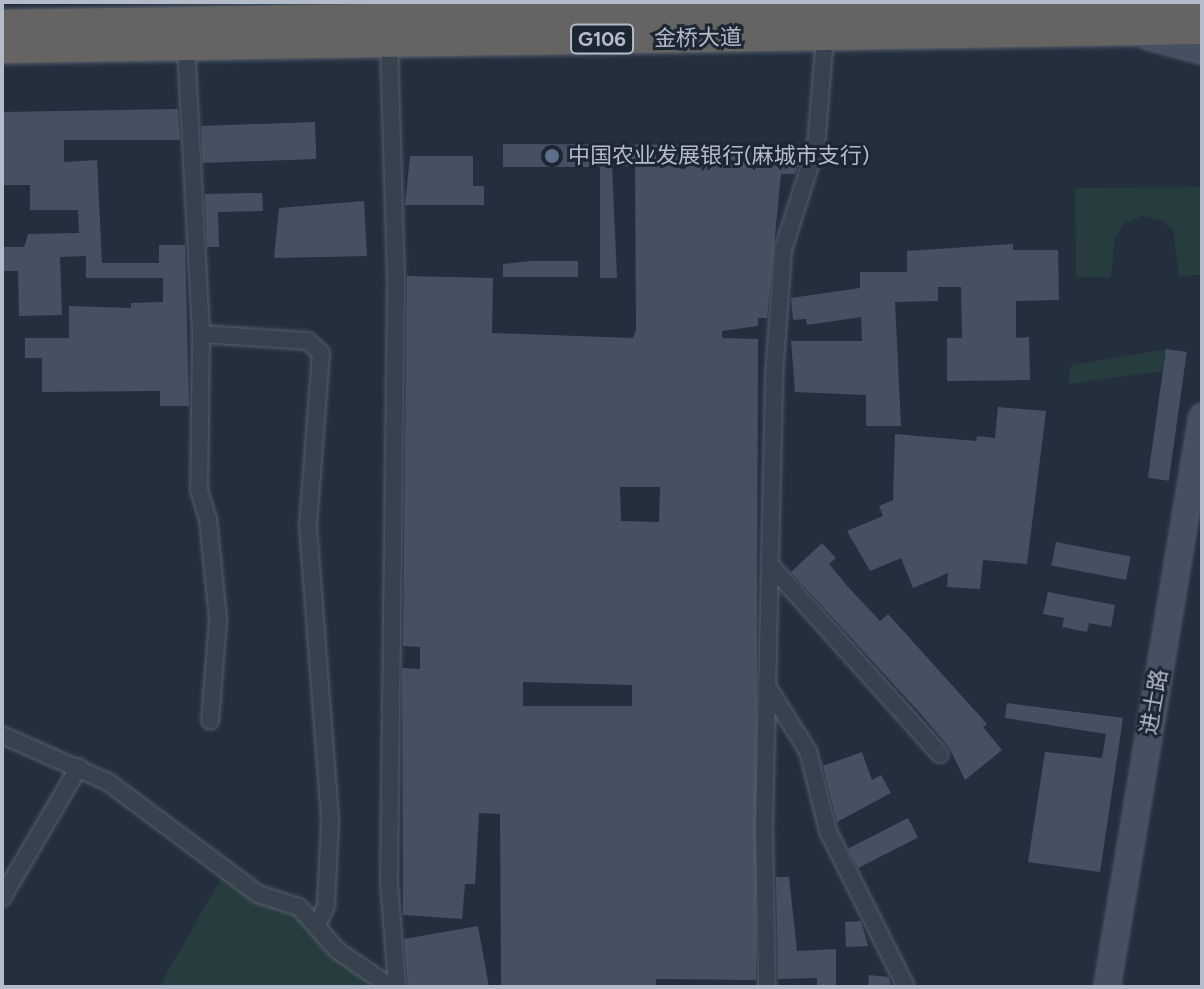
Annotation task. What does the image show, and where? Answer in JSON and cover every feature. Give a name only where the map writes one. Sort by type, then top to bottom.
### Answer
[{"type":"highway","name":"金桥大道","points":[[2,24],[725,7],[1202,5]]},
{"type":"highway","name":"金桥大道","points":[[2,49],[1202,30]]},
{"type":"main road","points":[[1123,31],[1202,51]]},
{"type":"main road","name":"进士路","points":[[1107,987],[1202,417]]},
{"type":"main road","name":"进士路","points":[[1119,987],[1202,493]]},
{"type":"street","points":[[767,987],[766,685],[773,568],[774,376],[783,250],[816,146],[825,36]]},
{"type":"street","points":[[389,43],[396,331],[389,882],[394,987]]},
{"type":"street","points":[[186,46],[201,334],[199,490],[208,519],[218,620],[210,721]]},
{"type":"street","points":[[201,334],[308,341],[321,353],[308,526],[330,821],[326,906],[316,927]]},
{"type":"street","points":[[773,568],[940,754]]},
{"type":"street","points":[[766,685],[808,751],[828,831],[906,987]]},
{"type":"street","points":[[2,735],[79,767],[208,852],[258,894],[299,907],[338,951],[394,987]]},
{"type":"street","points":[[2,898],[79,767]]},
{"type":"green space","points":[[1202,187],[1202,275],[1179,276],[1173,230],[1163,221],[1142,216],[1125,223],[1115,236],[1111,277],[1076,277],[1075,188]]},
{"type":"green space","points":[[1166,349],[1162,371],[1068,384],[1071,365]]},
{"type":"green space","points":[[224,873],[293,908],[384,987],[159,987]]},
{"type":"building","points":[[178,109],[180,140],[64,140],[64,162],[97,160],[102,263],[159,263],[159,245],[185,245],[189,406],[160,406],[160,391],[42,392],[42,358],[25,358],[25,338],[69,338],[69,306],[131,308],[131,303],[163,302],[163,278],[86,278],[86,256],[60,257],[62,315],[19,316],[18,271],[2,271],[2,247],[24,247],[28,234],[79,233],[78,210],[30,210],[30,185],[2,185],[2,112]]},
{"type":"building","points":[[315,122],[316,159],[202,163],[201,126]]},
{"type":"building","points":[[503,144],[798,145],[803,151],[795,174],[781,174],[767,318],[758,318],[758,326],[722,331],[722,338],[758,339],[756,980],[656,979],[656,987],[501,987],[500,814],[479,813],[475,884],[465,884],[462,919],[403,915],[402,668],[420,669],[420,647],[403,646],[407,276],[493,278],[492,333],[633,338],[636,330],[635,166],[612,166],[617,278],[600,278],[600,167],[503,167]],"holes":[[[620,487],[660,487],[659,522],[621,521]],[[523,682],[632,685],[632,706],[523,706]]]},
{"type":"building","points":[[410,156],[473,156],[473,186],[484,186],[484,205],[405,205]]},
{"type":"building","points":[[262,193],[263,211],[218,212],[219,247],[207,247],[205,194]]},
{"type":"building","points":[[364,201],[367,256],[274,258],[279,208]]},
{"type":"building","points":[[1013,244],[1013,250],[1058,250],[1059,300],[1016,301],[1016,338],[1029,337],[1030,380],[947,381],[947,338],[962,338],[961,287],[938,287],[938,301],[895,302],[901,426],[866,426],[866,395],[795,392],[791,341],[862,341],[861,317],[807,325],[806,319],[793,320],[791,298],[860,288],[860,272],[907,272],[907,251]]},
{"type":"building","points":[[578,261],[578,277],[503,277],[503,264]]},
{"type":"building","points":[[1166,349],[1187,352],[1169,481],[1148,478]]},
{"type":"building","points":[[998,407],[1046,411],[1027,564],[983,560],[980,589],[947,587],[948,573],[913,588],[901,558],[870,571],[847,531],[883,516],[879,506],[893,500],[895,434],[976,441],[977,436],[995,438]]},
{"type":"building","points":[[1056,542],[1131,557],[1126,580],[1051,566]]},
{"type":"building","points":[[822,543],[836,558],[829,564],[849,588],[880,621],[888,614],[987,724],[983,727],[1002,750],[965,780],[949,747],[791,572]]},
{"type":"building","points":[[1048,592],[1115,605],[1111,627],[1089,623],[1087,632],[1062,627],[1064,618],[1043,614]]},
{"type":"building","points":[[1007,703],[1123,718],[1100,872],[1028,862],[1045,752],[1102,758],[1106,734],[1005,718]]},
{"type":"building","points":[[862,752],[872,780],[881,775],[891,793],[837,822],[823,766]]},
{"type":"building","points":[[908,818],[918,838],[858,868],[848,848]]},
{"type":"building","points":[[776,877],[789,877],[797,951],[836,949],[836,987],[817,987],[817,978],[778,979]]},
{"type":"building","points":[[861,921],[868,946],[846,947],[845,922]]},
{"type":"building","points":[[478,926],[489,987],[408,987],[404,939]]},
{"type":"building","points":[[869,975],[889,977],[891,987],[868,987]]},
{"type":"place","name":"中国农业发展银行(麻城市支行)","points":[[552,156]]}]
